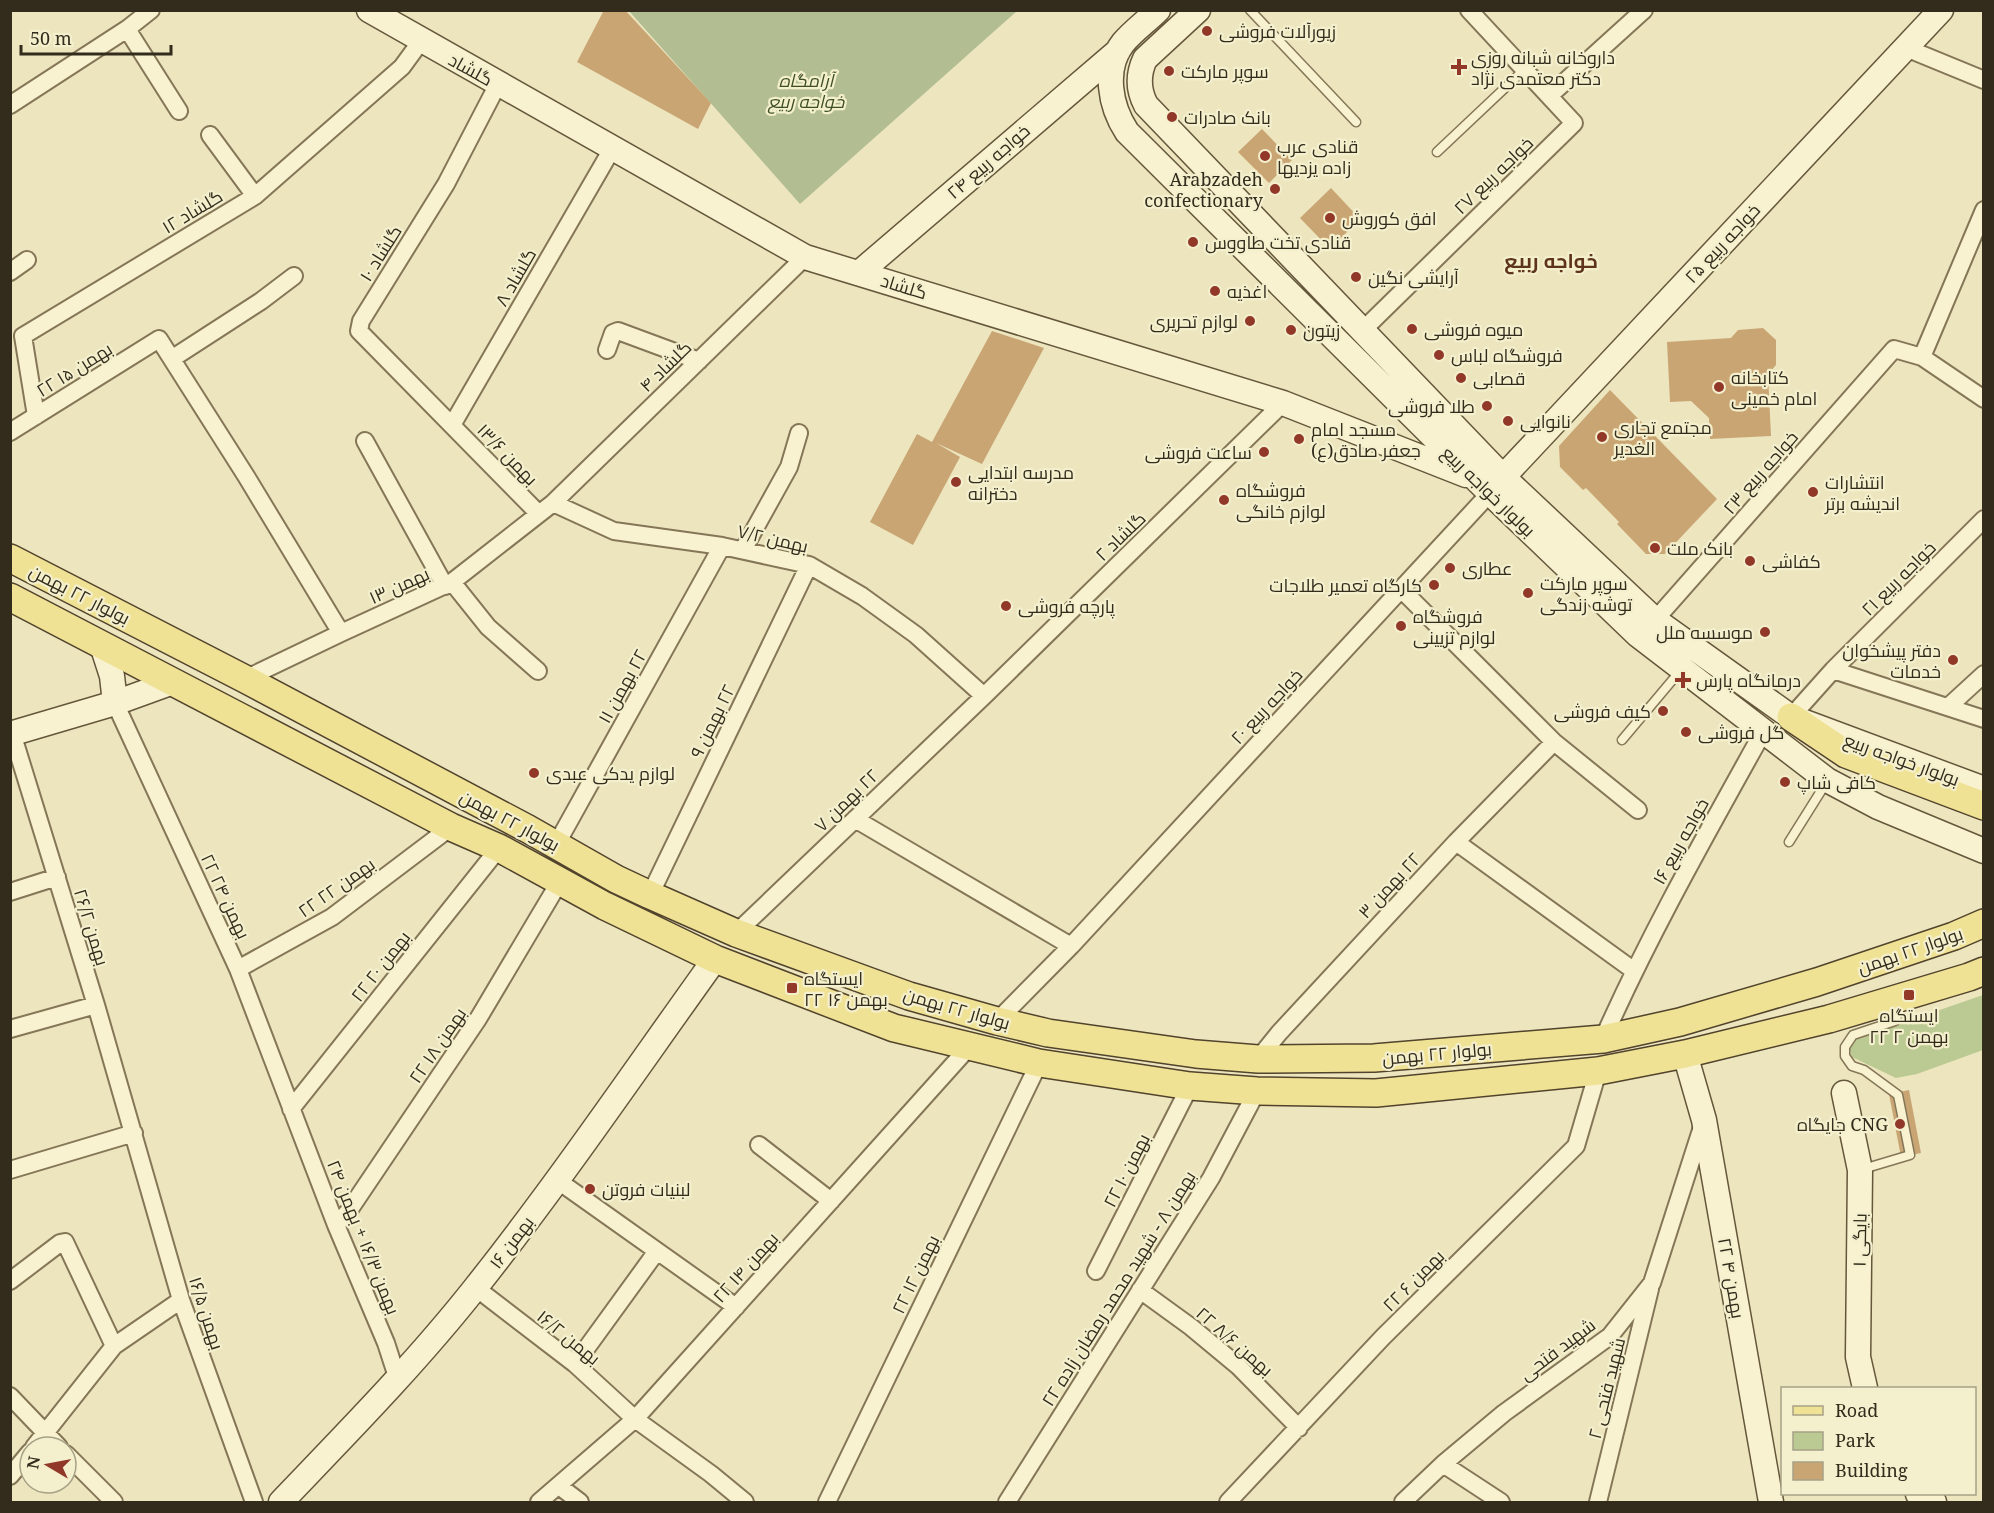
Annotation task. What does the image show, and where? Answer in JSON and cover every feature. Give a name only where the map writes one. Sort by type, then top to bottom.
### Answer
[{"type":"main road","name":"بولوار ۲۲ بهمن","points":[[10,558],[245,679],[616,879],[650,895],[736,933],[909,996],[1048,1033],[1196,1054],[1258,1059],[1374,1058],[1603,1039],[1680,1022],[1817,982],[1954,936],[1983,923]]},
{"type":"main road","name":"بولوار ۲۲ بهمن","points":[[10,597],[451,826],[499,848],[605,906],[715,959],[894,1028],[1038,1063],[1190,1086],[1257,1091],[1376,1093],[1598,1071],[1685,1054],[1829,1019],[1983,971]]},
{"type":"main road","points":[[1791,717],[1846,754],[1983,806]]},
{"type":"street","points":[[10,105],[127,29],[151,10]]},
{"type":"street","name":"گلشاد","points":[[369,10],[805,257],[1283,403],[1490,483]]},
{"type":"street","name":"بولوار خواجه ربیع","points":[[1158,10],[1124,41],[1118,51],[1112,72],[1111,96],[1119,121],[1127,132],[1490,483],[1638,635],[1827,780],[1878,807],[1983,851]]},
{"type":"street","name":"بولوار خواجه ربیع","points":[[1198,10],[1145,59],[1140,81],[1142,97],[1146,105],[1362,331],[1490,483],[1655,620],[1791,717],[1983,789]]},
{"type":"street","points":[[1469,10],[1549,96],[1644,10]]},
{"type":"street","name":"خواجه ربیع ۲۵","points":[[1490,483],[1941,10]]},
{"type":"street","points":[[127,29],[179,111]]},
{"type":"street","name":"گلشاد ۱۲","points":[[36,416],[23,336],[255,196],[402,67],[421,41]]},
{"type":"street","points":[[1905,48],[1983,80]]},
{"type":"street","name":"خواجه ربیع ۲۴","points":[[859,273],[1118,51]]},
{"type":"street","name":"گلشاد ۱۰","points":[[449,422],[359,331],[361,321],[446,184],[498,84]]},
{"type":"street","name":"خواجه ربیع ۲۷","points":[[1362,331],[1574,123],[1549,96]]},
{"type":"street","points":[[210,135],[255,196]]},
{"type":"street","name":"گلشاد ۸","points":[[449,422],[455,420],[612,149]]},
{"type":"street","points":[[1983,210],[1923,357],[1983,399]]},
{"type":"street","name":"گلشاد ۴","points":[[553,502],[805,257]]},
{"type":"street","points":[[10,272],[27,260]]},
{"type":"street","points":[[294,276],[261,301],[173,358],[341,633]]},
{"type":"street","points":[[607,350],[613,333],[618,331],[699,361]]},
{"type":"street","name":"۲۲ بهمن ۱۵","points":[[10,432],[159,339],[173,358]]},
{"type":"street","name":"خواجه ربیع ۲۳","points":[[1655,620],[1894,349],[1923,357]]},
{"type":"street","name":"گلشاد ۲","points":[[984,696],[1283,403]]},
{"type":"street","name":"بهمن ۱۳/۶","points":[[449,422],[539,514]]},
{"type":"street","points":[[743,550],[789,467],[799,433]]},
{"type":"street","points":[[365,441],[449,584],[488,627],[538,671]]},
{"type":"street","name":"خواجه ربیع ۲۰","points":[[997,1021],[1071,946],[1401,589],[1490,483]]},
{"type":"street","name":"بهمن ۱۳","points":[[245,679],[449,584],[553,502]]},
{"type":"street","name":"بهمن ۷/۲","points":[[553,502],[614,531],[722,546],[809,565],[862,596],[916,635],[984,696]]},
{"type":"street","name":"خواجه ربیع ۲۱","points":[[1791,717],[1833,670],[1983,519]]},
{"type":"street","name":"٢٢ بهمن ١١","points":[[556,845],[722,546]]},
{"type":"street","name":"٢٢ بهمن ۹","points":[[650,895],[809,565]]},
{"type":"street","points":[[1401,589],[1554,742],[1638,810]]},
{"type":"street","points":[[102,645],[112,676],[116,703]]},
{"type":"street","points":[[1833,670],[1983,719]]},
{"type":"street","points":[[1948,707],[1983,674]]},
{"type":"street","points":[[11,733],[116,703],[173,682]]},
{"type":"street","name":"٢٢ بهمن ٧","points":[[736,933],[984,696]]},
{"type":"street","name":"۲۲ بهمن ۲۴","points":[[116,703],[238,969],[291,1109]]},
{"type":"street","name":"خواجه ربیع ۱۶","points":[[1603,1039],[1634,970],[1681,878],[1763,732]]},
{"type":"street","name":"بهمن ۲۶/۲","points":[[11,733],[134,1133]]},
{"type":"street","name":"٢٢ بهمن ۳","points":[[1258,1059],[1279,1033],[1456,842],[1554,742]]},
{"type":"street","points":[[855,819],[1071,946]]},
{"type":"street","name":"۲۲ بهمن ۲۲","points":[[238,969],[332,917],[451,826]]},
{"type":"street","points":[[1456,842],[1634,970]]},
{"type":"street","name":"۲۲ بهمن ۲۰","points":[[291,1109],[499,848]]},
{"type":"street","points":[[10,892],[57,878]]},
{"type":"street","name":"۲۲ بهمن ۱۸","points":[[336,1225],[348,1212],[478,1019],[560,881]]},
{"type":"street","name":"بهمن ۱۶","points":[[280,1503],[398,1380],[476,1288],[557,1180],[715,959]]},
{"type":"street","points":[[10,1029],[96,1005]]},
{"type":"street","name":"۲۲ بهمن ۱۴","points":[[539,1503],[635,1419],[969,1047]]},
{"type":"street","name":"۲۲ بهمن ۴","points":[[1685,1054],[1704,1120],[1771,1503]]},
{"type":"street","name":"۲۲ بهمن ۱۲","points":[[827,1503],[1038,1063]]},
{"type":"street","name":"۲۲ بهمن ۶","points":[[1228,1503],[1383,1337],[1576,1146],[1598,1071]]},
{"type":"street","name":"۲۲ بهمن ۱۰","points":[[1096,1271],[1190,1086]]},
{"type":"street","name":"۲۲ بهمن ۸ - شهید محمد رمضان زاده","points":[[1007,1503],[1211,1178],[1257,1091]]},
{"type":"street","name":"بایگی ۱","points":[[1844,1093],[1860,1170],[1858,1357],[1865,1387]]},
{"type":"street","name":"بهمن ۱۶/۳ + بهمن ۲۴","points":[[291,1109],[336,1225],[386,1343],[398,1380]]},
{"type":"street","name":"شهید فتحی","points":[[1403,1503],[1443,1464],[1504,1413],[1610,1336],[1652,1283],[1704,1120]]},
{"type":"street","points":[[10,1170],[134,1133]]},
{"type":"street","name":"بهمن ۱۶/۵","points":[[134,1133],[181,1300],[254,1503]]},
{"type":"street","points":[[759,1145],[831,1201]]},
{"type":"street","points":[[557,1180],[736,1307]]},
{"type":"street","points":[[10,1281],[60,1243],[65,1242],[114,1346]]},
{"type":"street","points":[[575,1364],[657,1251]]},
{"type":"street","name":"شهید فتحی ۲","points":[[1598,1503],[1652,1283]]},
{"type":"street","name":"بهمن ۱۶/۲","points":[[476,1288],[575,1364],[635,1419],[711,1474],[745,1503]]},
{"type":"street","name":"۲۲ بهمن ۸/۶","points":[[1140,1290],[1191,1327],[1238,1366],[1299,1428]]},
{"type":"street","points":[[10,1396],[45,1433],[114,1346],[181,1300]]},
{"type":"street","points":[[1443,1464],[1501,1503]]},
{"type":"street","points":[[78,1466],[114,1503]]},
{"type":"street","points":[[559,1486],[580,1503]]},
{"type":"street","points":[[1920,1495],[1934,1503]]},
{"type":"lane","points":[[1250,10],[1356,122]]},
{"type":"lane","points":[[1437,152],[1524,70]]},
{"type":"lane","points":[[1622,740],[1682,669]]},
{"type":"lane","points":[[1789,842],[1827,780]]},
{"type":"lane","points":[[1860,1170],[1910,1155],[1898,1095],[1864,1070],[1852,1066],[1845,1056],[1845,1047],[1853,1035],[1895,1021],[1904,996]]},
{"type":"green space","name":"آرامگاه خواجه ربیع","points":[[629,11],[1017,11],[800,204]]},
{"type":"green space","points":[[1983,995],[1983,1050],[1917,1074],[1896,1078],[1852,1057],[1849,1048],[1853,1040]]},
{"type":"building","points":[[604,10],[625,10],[711,103],[698,129],[577,62]]},
{"type":"building","name":"قنادی عرب زاده یزدیها","points":[[1262,129],[1292,160],[1269,183],[1238,152]]},
{"type":"building","name":"افق کوروش","points":[[1331,188],[1360,219],[1330,249],[1300,218]]},
{"type":"building","name":"کتابخانه امام خمینی","points":[[1763,328],[1776,340],[1776,365],[1768,374],[1771,436],[1710,439],[1709,418],[1691,401],[1670,402],[1667,342],[1731,338],[1738,330]]},
{"type":"building","points":[[992,331],[1044,348],[982,464],[936,443],[960,457],[913,545],[870,522],[917,434],[932,442]]},
{"type":"building","points":[[1610,390],[1717,499],[1665,554],[1646,554],[1586,488],[1583,490],[1560,467],[1559,446]]},
{"type":"building","points":[[1909,1090],[1921,1153],[1901,1157],[1889,1094]]},
{"type":"place","name":"زیورآلات فروشی","points":[[1207,31]]},
{"type":"place","name":"داروخانه شبانه روزی دکتر معتمدی نژاد","points":[[1459,67]]},
{"type":"place","name":"سوپر مارکت","points":[[1169,71]]},
{"type":"place","name":"بانک صادرات","points":[[1172,117]]},
{"type":"place","name":"قنادی عرب زاده یزدیها","points":[[1265,156]]},
{"type":"place","name":"Arabzadeh confectionary","points":[[1275,189]]},
{"type":"place","name":"افق کوروش","points":[[1330,218]]},
{"type":"place","name":"قنادی تخت طاووس","points":[[1193,242]]},
{"type":"place","name":"آرایشی نگین","points":[[1356,277]]},
{"type":"place","name":"اغذیه","points":[[1215,291]]},
{"type":"place","name":"لوازم تحریری","points":[[1250,321]]},
{"type":"place","name":"میوه فروشی","points":[[1412,329]]},
{"type":"place","name":"زیتون","points":[[1291,330]]},
{"type":"place","name":"فروشگاه لباس","points":[[1439,355]]},
{"type":"place","name":"قصابی","points":[[1461,378]]},
{"type":"place","name":"کتابخانه امام خمینی","points":[[1719,387]]},
{"type":"place","name":"طلا فروشی","points":[[1487,406]]},
{"type":"place","name":"نانوایی","points":[[1508,421]]},
{"type":"place","name":"مجتمع تجاری الغدیر","points":[[1602,437]]},
{"type":"place","name":"مسجد امام جعفر صادق(ع)","points":[[1299,439]]},
{"type":"place","name":"ساعت فروشی","points":[[1264,452]]},
{"type":"place","name":"مدرسه ابتدایی دخترانه","points":[[956,482]]},
{"type":"place","name":"انتشارات اندیشه برتر","points":[[1813,492]]},
{"type":"place","name":"فروشگاه لوازم خانگی","points":[[1224,500]]},
{"type":"place","name":"بانک ملت","points":[[1655,548]]},
{"type":"place","name":"کفاشی","points":[[1750,561]]},
{"type":"place","name":"عطاری","points":[[1450,568]]},
{"type":"place","name":"کارگاه تعمیر طلاجات","points":[[1434,585]]},
{"type":"place","name":"سوپر مارکت توشه زندگی","points":[[1528,593]]},
{"type":"place","name":"پارچه فروشی","points":[[1006,606]]},
{"type":"place","name":"فروشگاه لوازم تزیینی","points":[[1401,626]]},
{"type":"place","name":"موسسه ملل","points":[[1765,632]]},
{"type":"place","name":"دفتر پیشخوان خدمات","points":[[1953,660]]},
{"type":"place","name":"درمانگاه پارس","points":[[1683,680]]},
{"type":"place","name":"کیف فروشی","points":[[1663,711]]},
{"type":"place","name":"گل فروشی","points":[[1686,732]]},
{"type":"place","name":"لوازم یدکی عبدی","points":[[534,773]]},
{"type":"place","name":"کافی شاپ","points":[[1785,782]]},
{"type":"place","name":"ایستگاه ۲۲ بهمن ۱۶","points":[[792,988]]},
{"type":"place","name":"ایستگاه ۲۲ بهمن ۲","points":[[1909,995]]},
{"type":"place","name":"جایگاه CNG","points":[[1900,1124]]},
{"type":"place","name":"لبنیات فروتن","points":[[590,1189]]},
{"type":"district","name":"خواجه ربیع","points":[[1551,260]]}]
